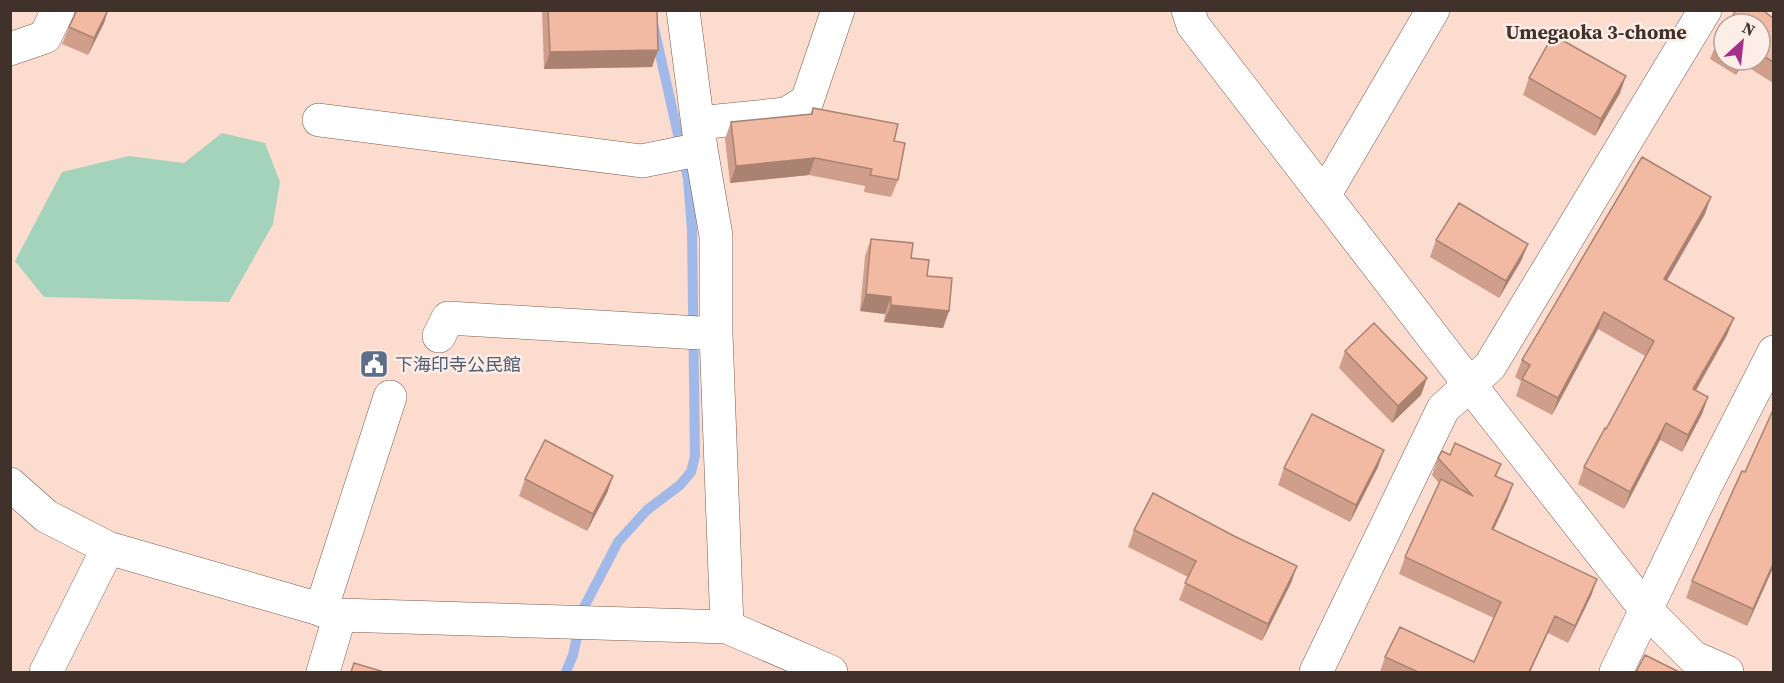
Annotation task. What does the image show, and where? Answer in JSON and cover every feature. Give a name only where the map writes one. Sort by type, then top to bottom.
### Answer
[{"type":"street","points":[[10,48],[45,37],[58,10]]},
{"type":"street","points":[[683,10],[716,236],[716,334],[727,627]]},
{"type":"street","points":[[319,120],[642,161],[700,136],[786,114],[807,101],[838,10]]},
{"type":"street","points":[[1188,10],[1193,26],[1647,611],[1693,657],[1727,672]]},
{"type":"street","points":[[1325,194],[1433,10]]},
{"type":"street","points":[[1316,672],[1443,409],[1490,366],[1705,10]]},
{"type":"street","points":[[439,336],[448,318],[716,334]]},
{"type":"street","points":[[1616,672],[1773,352]]},
{"type":"street","points":[[323,672],[330,612],[390,397]]},
{"type":"street","points":[[10,484],[46,516],[108,548],[330,612],[727,627],[831,672]]},
{"type":"street","points":[[46,672],[108,548]]},
{"type":"green space","points":[[222,133],[265,143],[280,182],[273,224],[229,302],[44,297],[15,261],[62,172],[129,156],[184,163]]},
{"type":"building","points":[[77,10],[108,10],[94,38],[69,27]]},
{"type":"building","points":[[548,10],[657,10],[658,50],[550,52]]},
{"type":"building","points":[[1736,10],[1762,10],[1765,12],[1735,12]]},
{"type":"building","points":[[1772,17],[1773,18],[1772,61]]},
{"type":"building","points":[[1553,35],[1626,76],[1601,119],[1529,78]]},
{"type":"building","points":[[813,108],[898,124],[894,141],[905,143],[898,180],[870,175],[872,169],[815,158],[736,166],[731,122],[812,114]]},
{"type":"building","points":[[1642,157],[1711,197],[1664,279],[1734,318],[1693,389],[1708,397],[1688,435],[1666,423],[1630,492],[1584,467],[1654,341],[1604,312],[1558,398],[1522,379],[1530,365],[1522,360]]},
{"type":"building","points":[[1459,203],[1528,244],[1506,281],[1436,240]]},
{"type":"building","points":[[871,239],[913,243],[911,258],[929,260],[927,276],[952,278],[949,311],[891,305],[891,297],[866,294]]},
{"type":"building","points":[[1374,323],[1427,378],[1398,406],[1345,351]]},
{"type":"building","points":[[1773,410],[1773,564],[1753,609],[1692,581],[1742,471],[1745,472]]},
{"type":"building","points":[[1312,414],[1384,450],[1356,505],[1284,468]]},
{"type":"building","points":[[545,440],[613,476],[593,514],[525,479]]},
{"type":"building","points":[[1455,443],[1501,464],[1495,476],[1513,484],[1492,529],[1597,579],[1575,626],[1555,616],[1529,672],[1418,672],[1385,657],[1400,627],[1474,662],[1501,602],[1405,557],[1441,479],[1473,496],[1438,458],[1442,451],[1450,455]]},
{"type":"building","points":[[1153,493],[1297,566],[1268,624],[1185,583],[1196,561],[1134,530]]},
{"type":"building","points":[[1645,655],[1679,672],[1636,672]]},
{"type":"building","points":[[354,663],[384,672],[351,672]]},
{"type":"waterway","points":[[566,672],[573,655],[583,609],[618,542],[647,510],[680,485],[691,472],[695,456],[692,230],[688,179],[650,10]]},
{"type":"place","name":"下海印寺公民館","points":[[374,364]]},
{"type":"district","name":"Umegaoka 3-chome","points":[[1596,32]]}]
